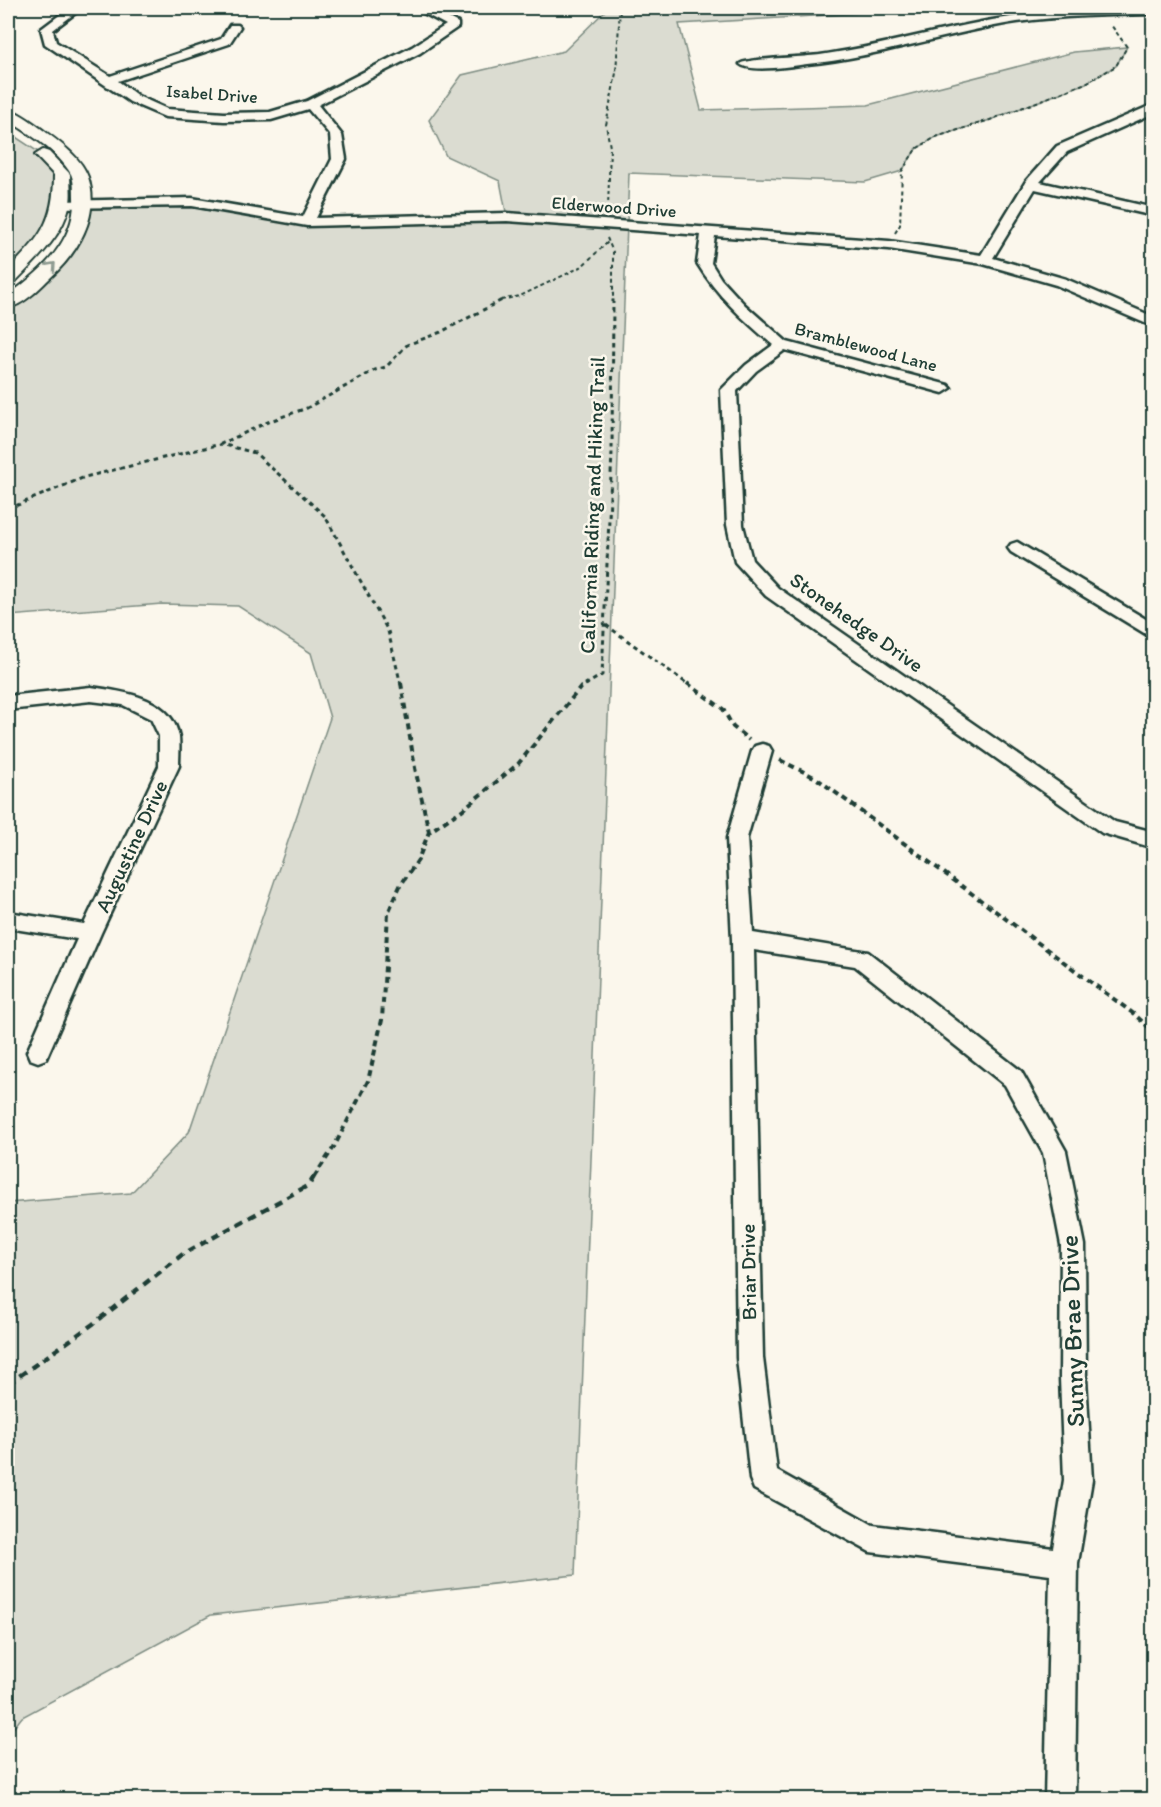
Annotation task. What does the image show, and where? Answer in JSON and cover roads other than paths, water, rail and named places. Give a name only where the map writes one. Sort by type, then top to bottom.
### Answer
[{"type":"street","name":"Isabel Drive","points":[[76,8],[46,29],[51,44],[109,80],[134,99],[165,113],[224,117],[271,116],[311,104],[416,50],[454,25],[422,8]]},
{"type":"street","points":[[746,64],[774,64],[821,59],[1017,19],[1101,12],[1154,11]]},
{"type":"street","points":[[109,80],[225,41],[234,27]]},
{"type":"street","points":[[307,222],[339,159],[336,135],[311,104]]},
{"type":"street","points":[[985,260],[1031,184],[1062,149],[1154,108]]},
{"type":"street","points":[[8,114],[59,152],[80,174],[85,203],[78,230],[66,250],[49,271],[8,303]]},
{"type":"street","points":[[8,132],[40,153],[62,174],[62,205],[52,229],[36,251],[8,279]]},
{"type":"street","points":[[1031,184],[1154,212]]},
{"type":"street","name":"Elderwood Drive","points":[[62,205],[192,202],[307,222],[507,217],[889,245],[985,260],[1061,282],[1154,323]]},
{"type":"street","name":"Bramblewood Lane","points":[[708,231],[704,263],[715,281],[740,308],[782,345],[943,388]]},
{"type":"street","name":"Stonehedge Drive","points":[[782,345],[751,368],[729,390],[735,525],[744,562],[772,592],[1109,828],[1154,840]]},
{"type":"street","points":[[1017,548],[1154,633]]},
{"type":"street","name":"Augustine Drive","points":[[8,703],[91,694],[127,699],[158,714],[169,736],[169,766],[90,933],[38,1052]]},
{"type":"street","name":"Briar Drive","points":[[762,750],[737,838],[743,940],[750,1358],[764,1479],[870,1538],[1064,1563]]},
{"type":"street","points":[[8,920],[90,933]]},
{"type":"street","name":"Sunny Brae Drive","points":[[743,940],[860,958],[1013,1078],[1054,1151],[1073,1245],[1073,1378],[1078,1480],[1064,1563],[1060,1800]]}]
